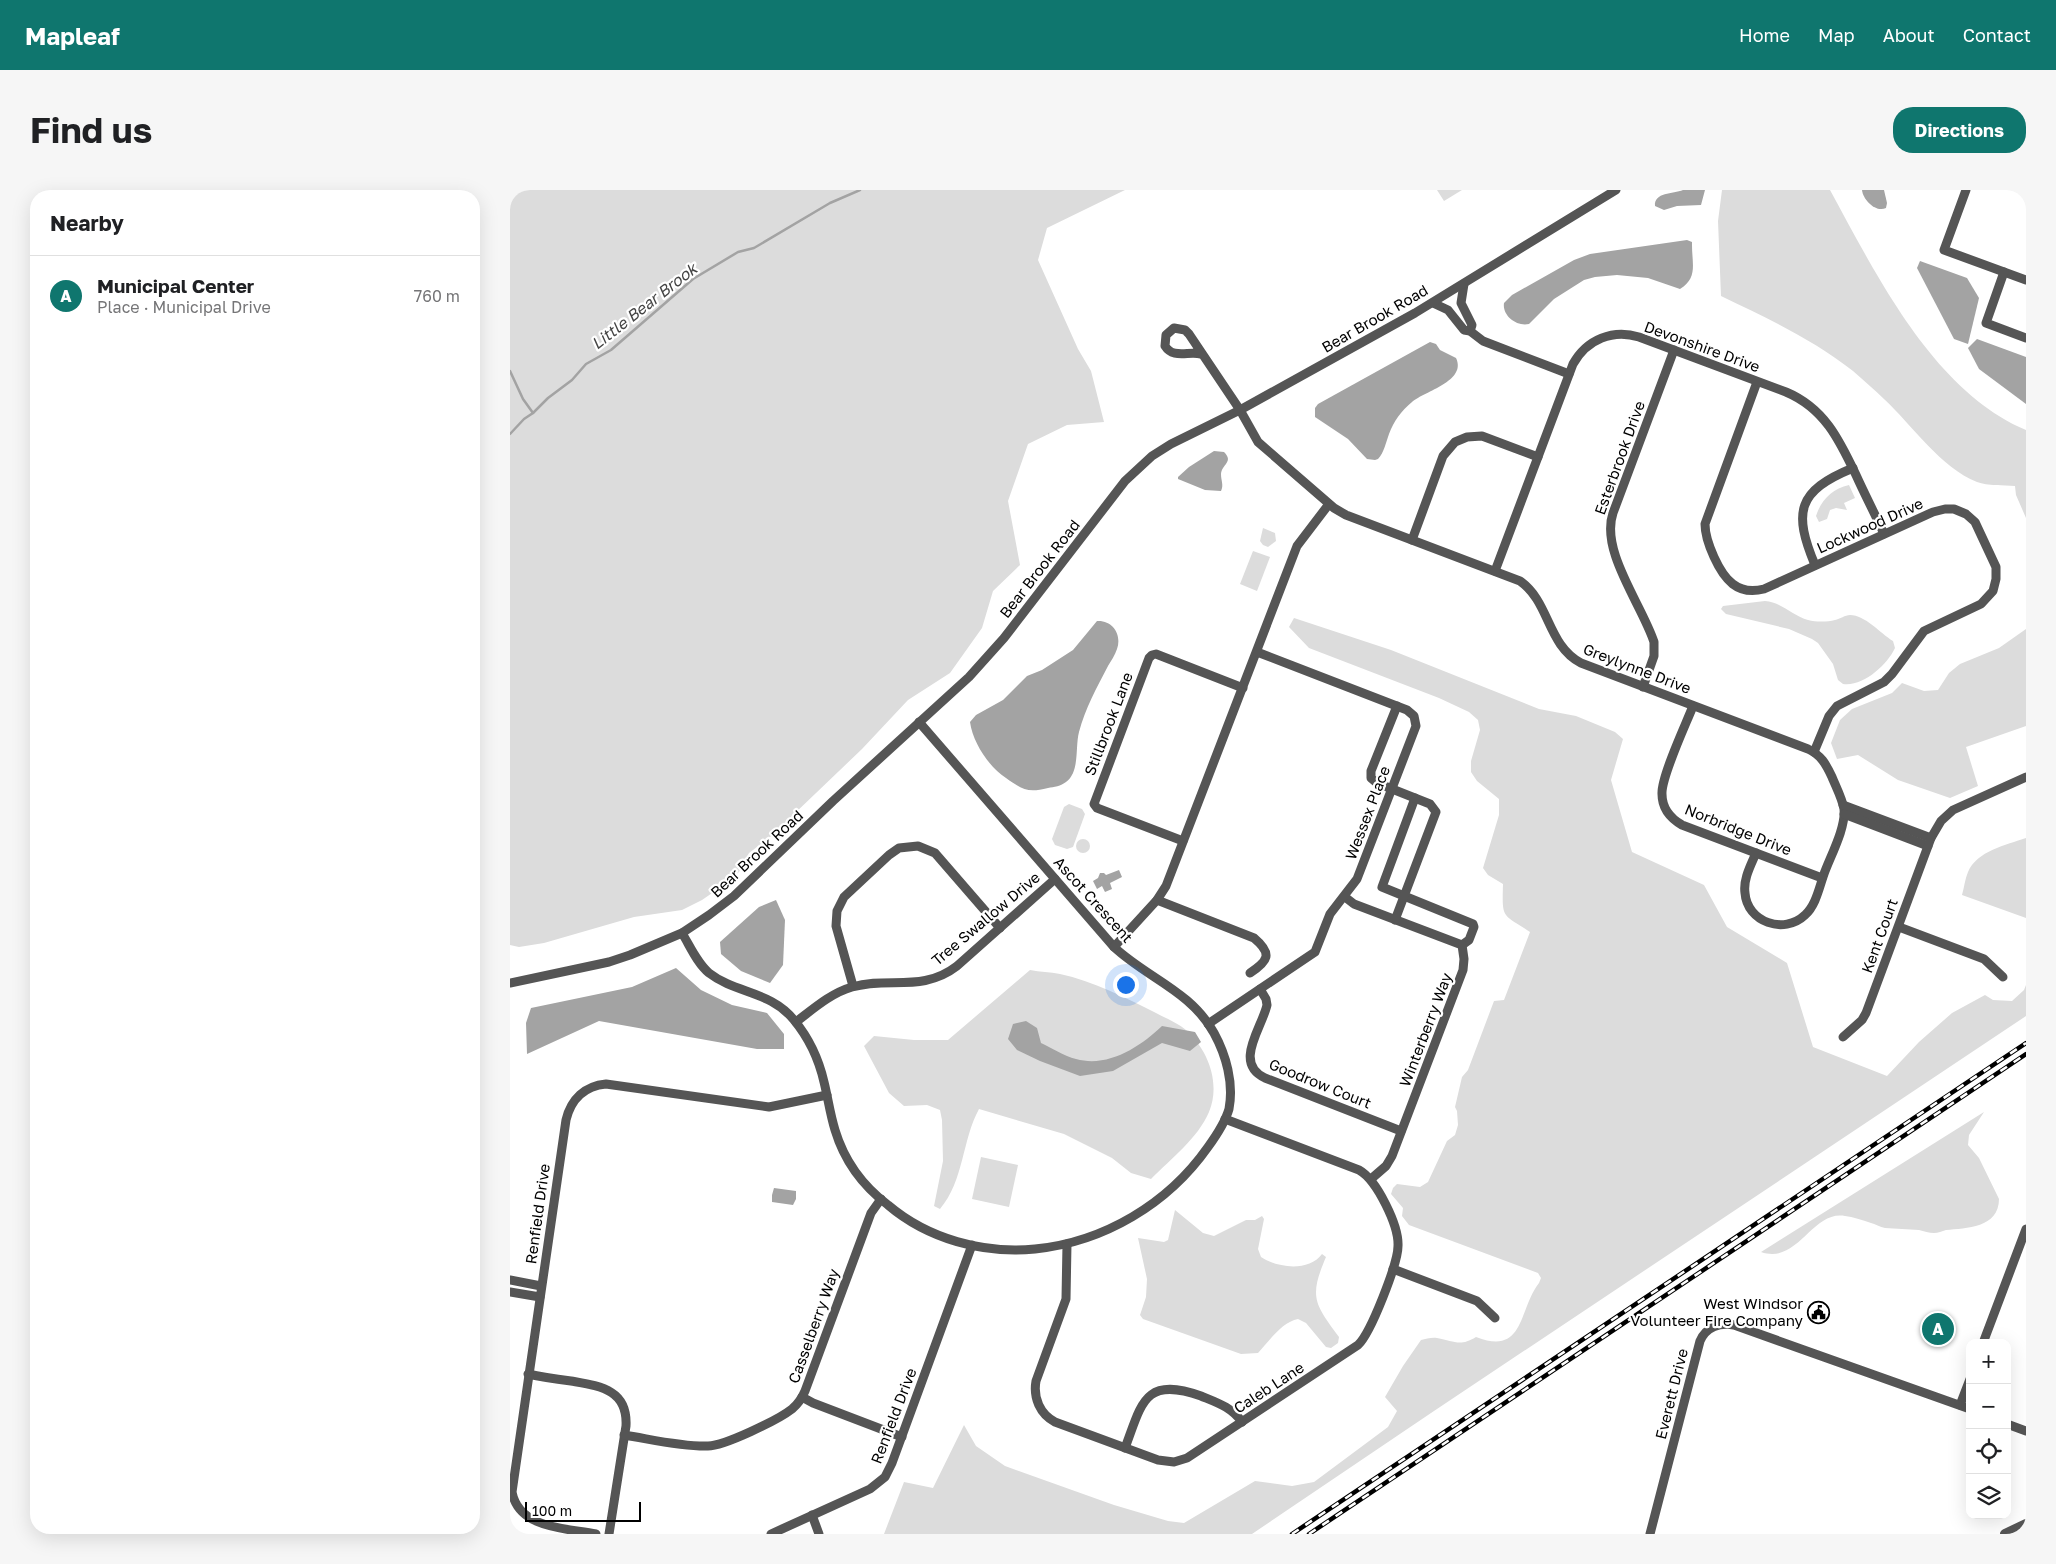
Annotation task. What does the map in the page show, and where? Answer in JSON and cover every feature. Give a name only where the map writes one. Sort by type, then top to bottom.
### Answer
[{"type":"street","name":"Bear Brook Road","points":[[510,983],[609,962],[682,933],[734,896],[833,801],[969,677],[1004,638],[1125,481],[1138,467],[1166,447],[1240,410],[1433,303],[1616,190]]},
{"type":"street","points":[[1966,190],[1944,250],[2026,280]]},
{"type":"street","points":[[2004,272],[1986,323],[2026,338]]},
{"type":"street","points":[[1464,284],[1461,303],[1472,325],[1470,331]]},
{"type":"street","points":[[1433,303],[1448,310],[1464,330],[1470,331],[1483,341],[1569,374]]},
{"type":"street","name":"Devonshire Drive","points":[[1495,571],[1575,360],[1584,349],[1595,341],[1608,336],[1630,335],[1674,350],[1797,398],[1818,412],[1835,432],[1884,534]]},
{"type":"street","name":"Esterbrook Drive","points":[[1643,687],[1654,656],[1654,642],[1613,549],[1610,540],[1610,526],[1613,513],[1674,350]]},
{"type":"street","name":"Greylynne Drive","points":[[1202,354],[1262,446],[1329,504],[1346,515],[1516,580],[1532,593],[1556,640],[1569,656],[1581,663],[1814,752]]},
{"type":"street","name":"Lockwood Drive","points":[[1757,382],[1708,513],[1705,526],[1708,542],[1723,575],[1731,584],[1742,589],[1754,590],[1764,588],[1939,510],[1951,509],[1963,512],[1973,520],[1980,530],[1996,567],[1995,585],[1990,596],[1981,604],[1922,632],[1892,674],[1884,682],[1837,706],[1829,716],[1814,752]]},
{"type":"street","points":[[1412,540],[1444,456],[1455,442],[1470,436],[1482,436],[1538,457]]},
{"type":"street","points":[[1816,565],[1803,530],[1803,516],[1806,503],[1813,491],[1823,481],[1853,468]]},
{"type":"street","points":[[1114,947],[1158,900],[1166,886],[1298,544],[1329,504]]},
{"type":"street","name":"Wessex Place","points":[[1208,1024],[1314,953],[1330,914],[1357,880],[1416,724],[1411,713],[1396,706],[1257,652]]},
{"type":"street","name":"Stillbrook Lane","points":[[1184,841],[1097,808],[1094,805],[1125,720],[1149,658],[1153,654],[1243,688]]},
{"type":"street","points":[[1395,920],[1436,814],[1433,806],[1374,782],[1371,774],[1396,706]]},
{"type":"street","name":"Norbridge Drive","points":[[1693,706],[1663,784],[1662,796],[1665,808],[1672,818],[1682,825],[1822,878]]},
{"type":"street","name":"Ascot Crescent","points":[[682,933],[700,964],[708,972],[722,980],[769,999],[782,1008],[796,1022],[816,1058],[827,1095],[834,1129],[842,1149],[862,1181],[881,1200],[900,1215],[924,1229],[972,1245],[1020,1250],[1067,1244],[1116,1225],[1139,1213],[1160,1197],[1194,1165],[1215,1137],[1225,1118],[1230,1102],[1230,1080],[1219,1044],[1208,1024],[1181,994],[1114,947],[919,722]]},
{"type":"street","points":[[1756,853],[1746,880],[1745,895],[1752,912],[1767,922],[1777,925],[1788,924],[1804,916],[1813,904],[1842,826],[1843,809],[1826,764],[1814,752]]},
{"type":"street","name":"Kent Court","points":[[1843,1037],[1866,1015],[1930,842],[1941,821],[1953,810],[2026,777]]},
{"type":"street","points":[[1344,897],[1354,904],[1462,946],[1470,939],[1474,927],[1473,924],[1384,889],[1382,886],[1415,798]]},
{"type":"street","points":[[1843,809],[1930,842]]},
{"type":"street","points":[[853,986],[836,930],[837,911],[846,895],[899,848],[918,846],[935,853],[1000,928]]},
{"type":"street","name":"Tree Swallow Drive","points":[[796,1022],[833,995],[853,986],[916,983],[936,978],[957,966],[1055,879]]},
{"type":"street","points":[[1158,900],[1254,938],[1263,948],[1267,957],[1263,964],[1250,973]]},
{"type":"street","points":[[1898,927],[1984,960],[2003,977]]},
{"type":"street","name":"Winterberry Way","points":[[1371,1179],[1388,1163],[1402,1131],[1463,970],[1462,946]]},
{"type":"street","name":"Goodrow Court","points":[[1260,990],[1267,1004],[1250,1054],[1251,1064],[1256,1073],[1402,1131]]},
{"type":"street","name":"Renfield Drive","points":[[596,1534],[535,1522],[522,1514],[514,1501],[512,1483],[567,1116],[572,1103],[582,1092],[596,1086],[610,1084],[769,1107],[827,1095]]},
{"type":"street","points":[[1225,1118],[1357,1169],[1371,1179]]},
{"type":"street","name":"Caleb Lane","points":[[1067,1244],[1066,1299],[1036,1381],[1036,1399],[1043,1413],[1052,1420],[1163,1462],[1177,1462],[1190,1457],[1361,1342],[1368,1332],[1393,1269],[1398,1251],[1397,1234],[1371,1179]]},
{"type":"street","name":"Casselberry Way","points":[[624,1435],[702,1446],[718,1445],[784,1414],[795,1406],[802,1397],[871,1213],[881,1200]]},
{"type":"street","points":[[1985,1339],[2026,1229]]},
{"type":"street","name":"Renfield Drive","points":[[771,1534],[870,1489],[878,1484],[890,1469],[972,1245]]},
{"type":"street","points":[[1393,1269],[1478,1301],[1495,1318]]},
{"type":"street","points":[[510,1280],[541,1286]]},
{"type":"street","points":[[510,1292],[540,1297]]},
{"type":"street","name":"Everett Drive","points":[[1650,1534],[1700,1341],[1704,1333],[1719,1324],[1734,1325],[1966,1407]]},
{"type":"street","points":[[528,1374],[595,1385],[610,1391],[619,1399],[626,1423],[609,1534]]},
{"type":"street","points":[[1960,1405],[1968,1384]]},
{"type":"street","points":[[1126,1448],[1142,1405],[1150,1396],[1163,1389],[1181,1389],[1222,1404],[1232,1410],[1242,1422]]},
{"type":"street","points":[[802,1397],[813,1403],[902,1436]]},
{"type":"street","points":[[2011,1425],[2026,1431]]},
{"type":"street","points":[[812,1515],[819,1534]]},
{"type":"street","points":[[2005,1534],[2026,1524]]},
{"type":"shaded area","points":[[510,190],[1125,190],[1047,228],[1038,260],[1078,349],[1091,371],[1104,422],[1067,425],[1028,444],[1008,501],[1020,565],[993,591],[982,628],[950,673],[908,700],[862,749],[769,838],[749,853],[739,872],[702,900],[682,910],[634,917],[544,943],[519,947],[510,945]]},
{"type":"shaded area","points":[[1437,190],[1462,190],[1444,201]]},
{"type":"shaded area","points":[[1683,190],[1705,190],[1701,205],[1677,206],[1664,210],[1655,206],[1656,201],[1661,196]]},
{"type":"shaded area","points":[[1722,190],[1830,190],[1888,293],[1910,327],[1935,359],[1963,388],[1993,412],[2026,430],[2026,518],[2016,495],[2015,486],[1991,485],[1977,482],[1951,467],[1895,409],[1837,359],[1789,330],[1721,296],[1718,221]]},
{"type":"shaded area","points":[[1862,190],[1884,190],[1887,203],[1886,208],[1878,209],[1871,205],[1865,198]]},
{"type":"shaded area","points":[[1687,240],[1692,242],[1693,270],[1686,285],[1680,289],[1648,278],[1617,275],[1595,277],[1584,280],[1554,299],[1529,324],[1515,322],[1505,312],[1504,303],[1512,295],[1574,260],[1590,254]]},
{"type":"shaded area","points":[[1920,261],[1967,278],[1979,298],[1968,344],[1954,339],[1917,268]]},
{"type":"shaded area","points":[[1977,339],[2026,357],[2026,404],[1979,369],[1968,348]]},
{"type":"shaded area","points":[[1430,342],[1436,344],[1440,350],[1456,358],[1458,366],[1456,373],[1443,384],[1418,398],[1404,409],[1393,425],[1378,459],[1367,459],[1348,439],[1315,417],[1315,408],[1318,404]]},
{"type":"shaded area","points":[[1214,451],[1224,452],[1228,458],[1221,474],[1221,491],[1205,490],[1178,479],[1189,467]]},
{"type":"shaded area","points":[[1849,485],[1855,498],[1844,503],[1847,510],[1836,508],[1830,510],[1827,519],[1819,522],[1816,516],[1824,500],[1837,489]]},
{"type":"shaded area","points":[[1263,528],[1275,533],[1276,541],[1268,547],[1260,541]]},
{"type":"shaded area","points":[[1253,551],[1270,557],[1257,591],[1240,584]]},
{"type":"shaded area","points":[[1765,601],[1776,604],[1811,621],[1829,621],[1848,615],[1856,616],[1867,621],[1893,641],[1895,648],[1874,674],[1858,682],[1843,684],[1838,680],[1833,664],[1818,643],[1812,639],[1789,629],[1726,614],[1721,609],[1723,606]]},
{"type":"shaded area","points":[[1294,618],[1391,650],[1539,709],[1576,716],[1615,732],[1623,739],[1611,780],[1632,852],[1704,885],[1727,927],[1787,963],[1813,1047],[1887,1076],[1919,1042],[1952,1013],[1985,995],[1993,1000],[2012,1001],[2024,990],[2026,985],[2026,1016],[1252,1534],[884,1534],[904,1482],[933,1488],[964,1425],[976,1446],[1005,1466],[1114,1505],[1168,1521],[1184,1523],[1255,1481],[1292,1486],[1314,1482],[1388,1427],[1397,1411],[1385,1397],[1421,1340],[1435,1338],[1461,1343],[1476,1337],[1492,1341],[1504,1340],[1512,1335],[1518,1327],[1532,1294],[1539,1283],[1541,1278],[1538,1273],[1409,1225],[1402,1216],[1403,1208],[1391,1194],[1397,1184],[1420,1187],[1428,1182],[1447,1141],[1455,1135],[1458,1125],[1455,1107],[1462,1077],[1468,1070],[1494,1001],[1504,1000],[1530,932],[1514,922],[1506,914],[1503,904],[1503,884],[1488,875],[1483,868],[1499,815],[1499,799],[1477,781],[1471,772],[1471,761],[1480,730],[1478,720],[1469,712],[1439,698],[1309,648],[1289,627]]},
{"type":"shaded area","points":[[1097,621],[1108,623],[1115,629],[1118,644],[1082,723],[1073,772],[1066,782],[1057,786],[1035,790],[1021,788],[1000,773],[988,761],[974,738],[970,722],[976,715],[1003,700],[1027,676],[1042,670],[1073,650]]},
{"type":"shaded area","points":[[2026,629],[2026,726],[1966,747],[1978,786],[1950,798],[1898,780],[1858,755],[1837,759],[1831,743],[1840,720],[1852,709],[1892,693],[1902,683],[1924,691],[1938,690],[1949,673],[1960,664],[1999,648]]},
{"type":"shaded area","points":[[1069,804],[1082,809],[1085,814],[1073,847],[1067,849],[1055,845],[1052,839],[1064,807]]},
{"type":"shaded area","points":[[2026,838],[2026,918],[1962,895],[1968,872],[1978,859],[2001,846]]},
{"type":"shaded area","points":[[1083,839],[1088,841],[1090,846],[1088,851],[1083,853],[1078,851],[1076,846],[1078,841]]},
{"type":"shaded area","points":[[1119,870],[1122,877],[1110,883],[1112,889],[1105,892],[1102,886],[1097,889],[1093,881],[1098,878],[1100,873],[1106,875]]},
{"type":"shaded area","points":[[776,900],[785,920],[783,965],[770,983],[741,971],[721,954],[720,942],[759,907]]},
{"type":"shaded area","points":[[676,968],[701,990],[732,1005],[767,1013],[784,1034],[784,1049],[757,1049],[599,1021],[527,1054],[526,1023],[531,1008],[632,987]]},
{"type":"shaded area","points":[[1030,970],[1060,974],[1097,985],[1145,1007],[1186,1030],[1201,1047],[1210,1068],[1214,1090],[1209,1112],[1198,1131],[1151,1179],[1131,1173],[1112,1158],[1064,1134],[979,1109],[973,1121],[954,1186],[940,1209],[934,1206],[943,1161],[940,1110],[927,1105],[904,1106],[889,1093],[864,1046],[874,1036],[914,1040],[948,1040]]},
{"type":"shaded area","points":[[1026,1021],[1037,1028],[1041,1043],[1067,1056],[1088,1061],[1100,1061],[1123,1054],[1144,1041],[1162,1026],[1195,1032],[1201,1042],[1190,1051],[1162,1043],[1113,1071],[1080,1076],[1017,1050],[1008,1039],[1013,1024]]},
{"type":"shaded area","points":[[1984,1112],[1969,1135],[1968,1145],[1979,1158],[1999,1199],[1998,1209],[1988,1221],[1972,1227],[1934,1233],[1885,1228],[1851,1217],[1833,1216],[1823,1221],[1785,1251],[1774,1254],[1761,1252]]},
{"type":"shaded area","points":[[981,1157],[1018,1165],[1009,1207],[972,1199]]},
{"type":"shaded area","points":[[774,1188],[796,1191],[796,1199],[793,1205],[772,1202]]},
{"type":"shaded area","points":[[1175,1210],[1203,1233],[1214,1236],[1246,1220],[1255,1220],[1262,1216],[1264,1219],[1258,1249],[1261,1257],[1275,1264],[1301,1266],[1316,1260],[1322,1254],[1326,1257],[1317,1282],[1317,1299],[1324,1316],[1339,1337],[1338,1343],[1331,1348],[1326,1347],[1306,1323],[1298,1319],[1281,1328],[1258,1353],[1241,1354],[1143,1319],[1140,1315],[1146,1297],[1147,1279],[1138,1238],[1164,1242],[1168,1240]]},
{"type":"waterway","name":"Little Bear Brook","points":[[510,434],[548,398],[572,380],[586,364],[611,350],[693,279],[738,252],[754,248],[830,203],[860,190]]},
{"type":"waterway","points":[[510,371],[523,399],[533,413]]},
{"type":"railway","points":[[1292,1534],[2026,1043]]},
{"type":"railway","points":[[1309,1534],[2026,1054]]},
{"type":"place","name":"West Windsor Volunteer Fire Company","points":[[1819,1313]]},
{"type":"place","name":"Municipal Center","points":[[1938,1329]]}]
